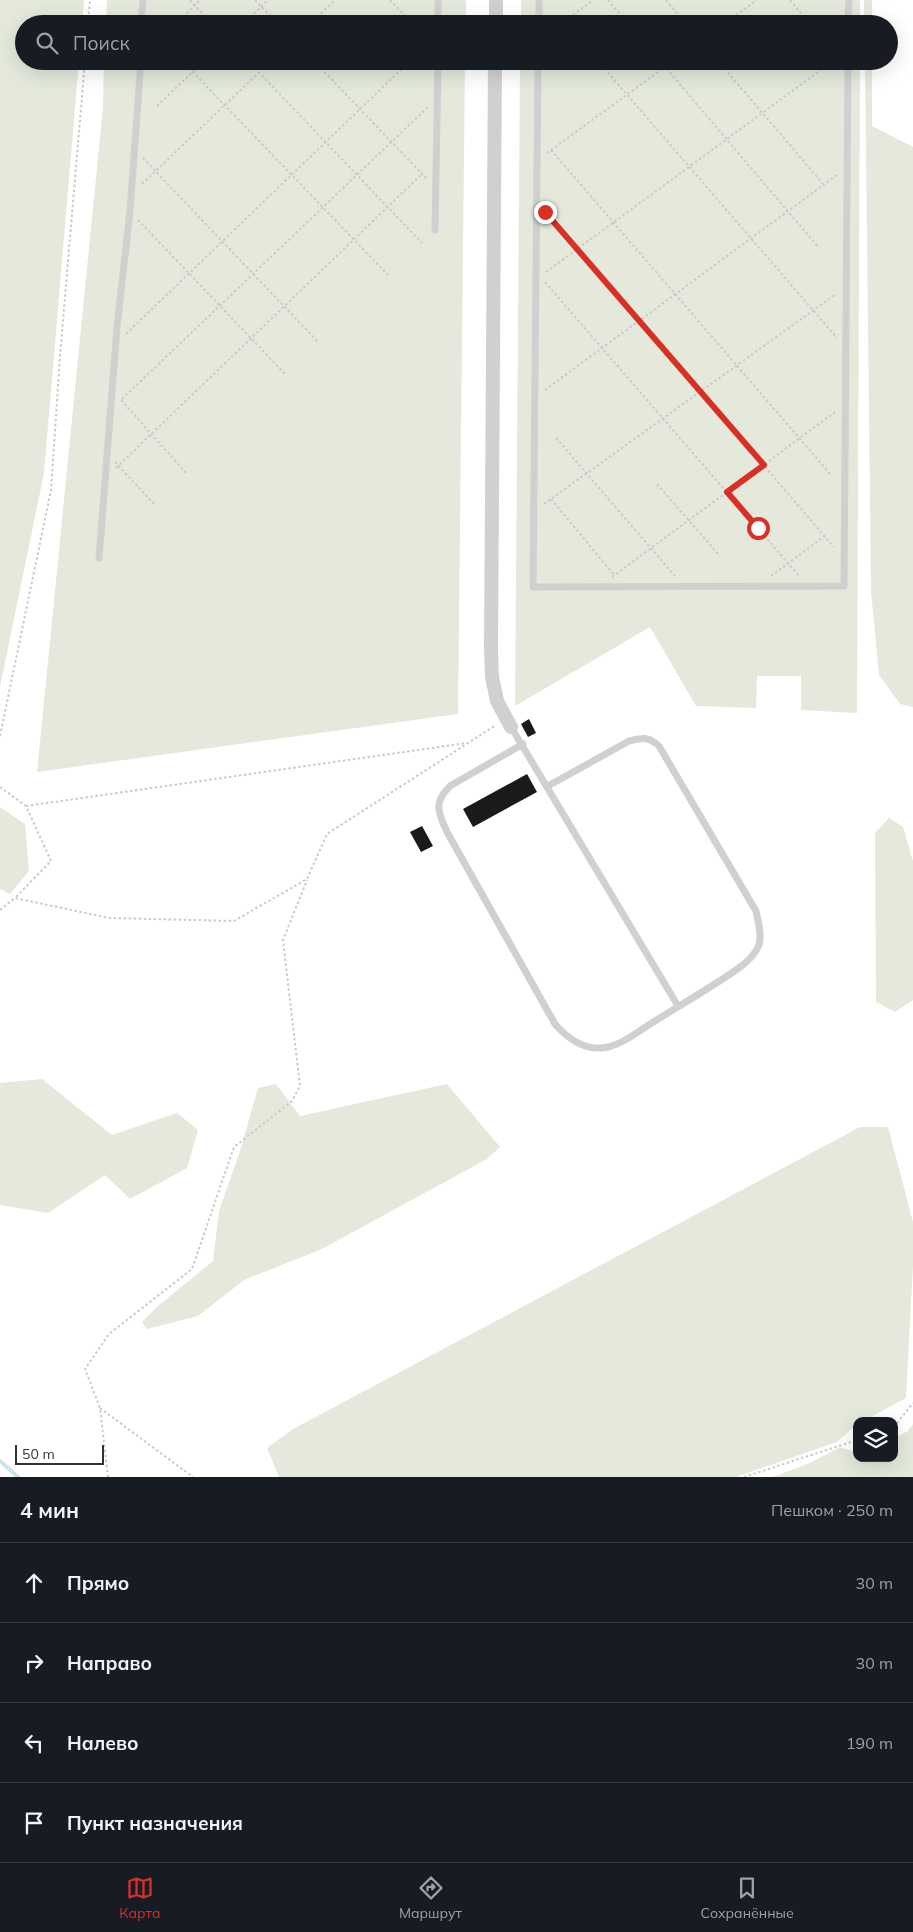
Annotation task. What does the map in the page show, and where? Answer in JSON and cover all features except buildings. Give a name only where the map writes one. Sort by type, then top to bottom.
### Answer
[{"type":"street","points":[[496,0],[496,15]]},
{"type":"street","points":[[496,70],[491,647],[492,677],[497,701],[509,722]]},
{"type":"lane","points":[[142,15],[143,0]]},
{"type":"lane","points":[[438,0],[438,15]]},
{"type":"lane","points":[[538,15],[539,0]]},
{"type":"lane","points":[[848,0],[848,15]]},
{"type":"lane","points":[[98,558],[117,328],[130,211],[140,70]]},
{"type":"lane","points":[[436,230],[438,70]]},
{"type":"lane","points":[[538,70],[533,587],[844,586],[848,70]]},
{"type":"lane","points":[[509,722],[678,1006]]},
{"type":"lane","points":[[523,744],[450,786],[442,794],[438,814],[554,1024],[564,1035],[577,1043],[589,1047],[607,1047],[622,1041],[737,969],[752,956],[759,944],[760,929],[756,911],[659,746],[652,739],[642,738],[629,741],[548,786]]},
{"type":"path","points":[[89,15],[90,0]]},
{"type":"path","points":[[190,0],[203,15]]},
{"type":"path","points":[[185,15],[200,0]]},
{"type":"path","points":[[255,0],[269,15]]},
{"type":"path","points":[[253,15],[268,0]]},
{"type":"path","points":[[319,15],[335,0]]},
{"type":"path","points":[[390,0],[404,15]]},
{"type":"path","points":[[573,15],[593,0]]},
{"type":"path","points":[[608,0],[620,15]]},
{"type":"path","points":[[666,0],[678,15]]},
{"type":"path","points":[[736,15],[756,0]]},
{"type":"path","points":[[790,0],[802,15]]},
{"type":"path","points":[[0,736],[51,490],[60,356],[84,70]]},
{"type":"path","points":[[256,70],[422,243]]},
{"type":"path","points":[[131,194],[262,70]]},
{"type":"path","points":[[323,70],[436,188]]},
{"type":"path","points":[[124,335],[401,70]]},
{"type":"path","points":[[606,70],[838,339]]},
{"type":"path","points":[[537,160],[661,70]]},
{"type":"path","points":[[668,70],[819,248]]},
{"type":"path","points":[[726,70],[824,185]]},
{"type":"path","points":[[808,586],[540,276],[821,70]]},
{"type":"path","points":[[157,106],[192,72],[388,275]]},
{"type":"path","points":[[110,410],[428,107]]},
{"type":"path","points":[[135,150],[319,343]]},
{"type":"path","points":[[552,150],[831,475]]},
{"type":"path","points":[[535,397],[847,168]]},
{"type":"path","points":[[105,478],[422,174]]},
{"type":"path","points":[[130,211],[286,375]]},
{"type":"path","points":[[545,212],[844,558]]},
{"type":"path","points":[[534,512],[846,286]]},
{"type":"path","points":[[120,400],[186,473]]},
{"type":"path","points":[[598,587],[845,404]]},
{"type":"path","points":[[556,438],[676,577]]},
{"type":"path","points":[[107,453],[154,504]]},
{"type":"path","points":[[658,484],[720,556]]},
{"type":"path","points":[[551,499],[614,575]]},
{"type":"path","points":[[757,587],[825,536]]},
{"type":"path","points":[[108,1477],[100,1408],[85,1370],[109,1334],[192,1269],[234,1148],[292,1101],[300,1086],[283,940],[327,834],[468,743],[509,722]]},
{"type":"path","points":[[26,806],[468,743]]},
{"type":"path","points":[[0,787],[26,806],[51,861],[16,898],[0,910]]},
{"type":"path","points":[[16,898],[109,918],[234,922],[307,879]]},
{"type":"path","points":[[898,1422],[913,1403]]},
{"type":"path","points":[[100,1408],[193,1477]]},
{"type":"path","points":[[744,1477],[853,1441]]},
{"type":"shaded area","points":[[0,0],[84,0],[83,15],[15,15],[15,70],[78,70],[44,473],[0,687]]},
{"type":"shaded area","points":[[107,0],[466,0],[466,15],[106,15]]},
{"type":"shaded area","points":[[521,0],[860,0],[860,15],[521,15]]},
{"type":"shaded area","points":[[864,0],[872,0],[872,15],[864,15]]},
{"type":"shaded area","points":[[104,70],[465,70],[458,714],[37,772],[103,107]]},
{"type":"shaded area","points":[[520,70],[860,70],[857,713],[801,710],[801,676],[757,676],[756,708],[696,706],[650,627],[515,706]]},
{"type":"shaded area","points":[[865,70],[872,70],[872,126],[913,147],[913,707],[900,704],[879,675],[871,591]]},
{"type":"shaded area","points":[[0,807],[25,824],[29,871],[10,894],[0,889]]},
{"type":"shaded area","points":[[889,818],[903,827],[913,861],[913,1000],[895,1012],[876,1002],[875,833]]},
{"type":"shaded area","points":[[42,1079],[112,1135],[177,1113],[198,1130],[187,1168],[130,1199],[105,1175],[48,1213],[0,1205],[0,1083]]},
{"type":"shaded area","points":[[276,1084],[300,1116],[447,1084],[500,1147],[487,1159],[322,1249],[244,1280],[198,1316],[147,1329],[142,1322],[158,1306],[213,1261],[219,1211],[240,1151],[258,1088]]},
{"type":"shaded area","points":[[860,1127],[888,1127],[913,1222],[913,1265],[906,1398],[870,1417],[853,1417],[853,1428],[837,1442],[736,1477],[279,1477],[267,1448],[293,1429]]},
{"type":"shaded area","points":[[913,1424],[913,1477],[773,1477],[810,1463],[840,1447],[853,1452],[853,1462],[898,1462],[898,1436],[908,1431]]},
{"type":"waterway","points":[[0,1461],[18,1477]]},
{"type":"route","points":[[545,212],[764,465],[727,492],[758,528]]}]
